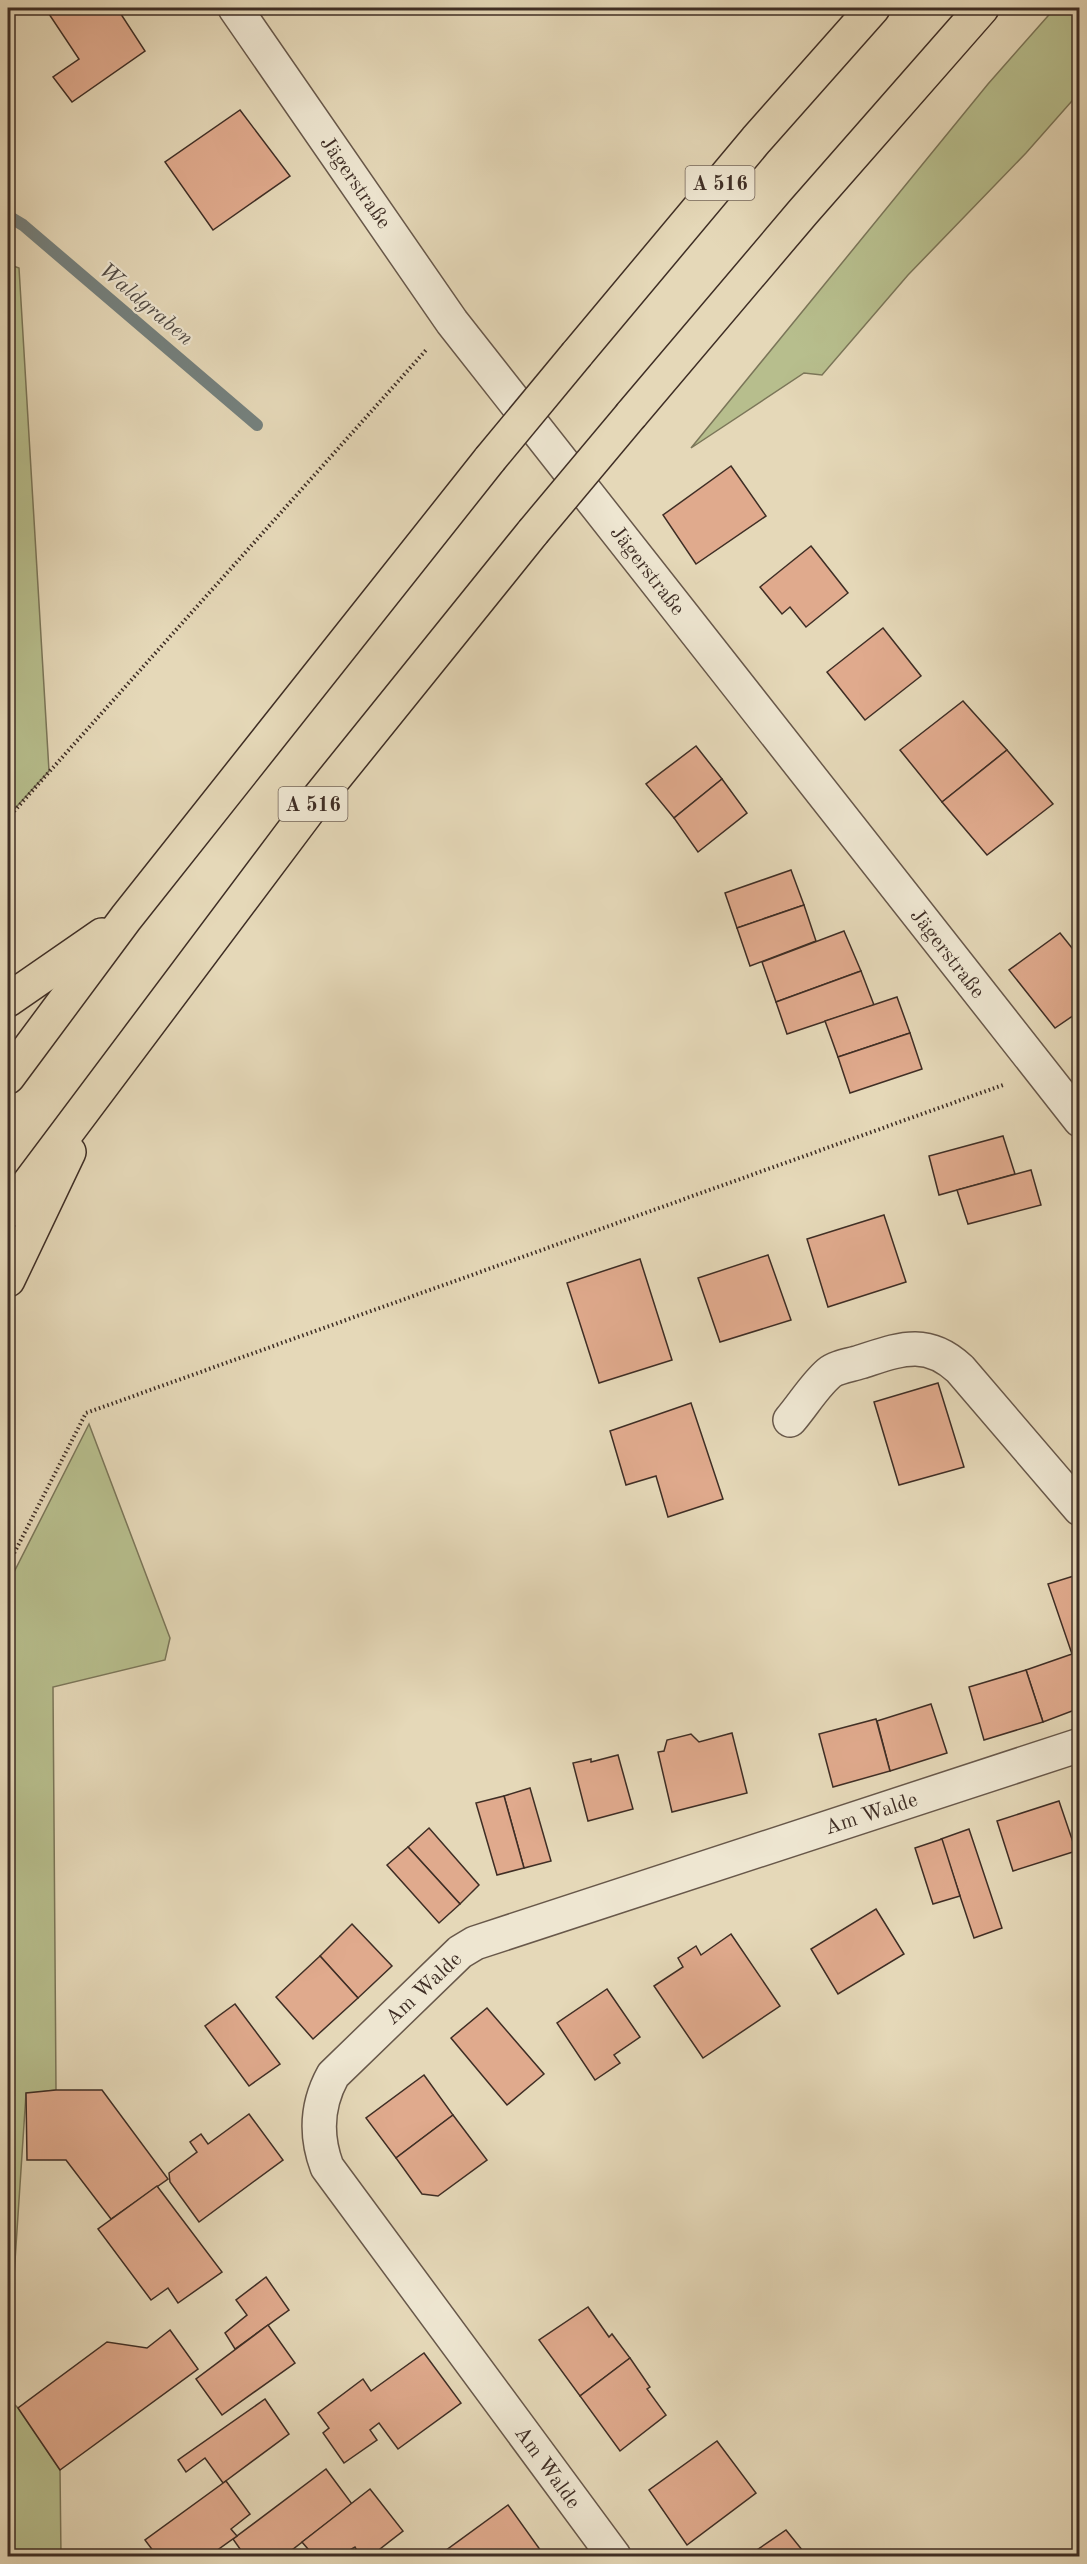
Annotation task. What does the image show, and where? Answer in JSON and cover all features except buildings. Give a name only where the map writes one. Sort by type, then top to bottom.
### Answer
[{"type":"highway","name":"A 516","points":[[8,1077],[126,918],[490,459],[756,140],[873,8]]},
{"type":"highway","name":"A 516","points":[[8,1211],[308,811],[631,415],[803,212],[982,8]]},
{"type":"highway","points":[[8,1000],[126,918]]},
{"type":"highway","points":[[8,1280],[102,1084]]},
{"type":"street","name":"Jägerstraße","points":[[235,8],[452,322],[1041,1071],[1077,1113]]},
{"type":"street","points":[[790,1420],[830,1371],[901,1349],[920,1348],[938,1353],[960,1368],[1080,1509]]},
{"type":"street","name":"Am Walde","points":[[614,2556],[327,2167],[322,2153],[319,2122],[324,2091],[333,2075],[460,1952],[475,1943],[1080,1745]]},
{"type":"path","points":[[8,818],[452,322]]},
{"type":"path","points":[[8,1565],[86,1413],[1041,1071]]},
{"type":"green space","points":[[1055,8],[1079,8],[1079,93],[1026,153],[908,275],[822,375],[804,373],[691,448],[988,84]]},
{"type":"green space","points":[[8,264],[19,268],[49,771],[8,816]]},
{"type":"green space","points":[[89,1424],[170,1638],[165,1660],[53,1687],[56,2090],[26,2094],[8,2367],[8,1584]]},
{"type":"green space","points":[[8,2398],[18,2408],[60,2470],[61,2556],[8,2556]]},
{"type":"waterway","name":"Waldgraben","points":[[8,216],[23,225],[257,425]]}]
